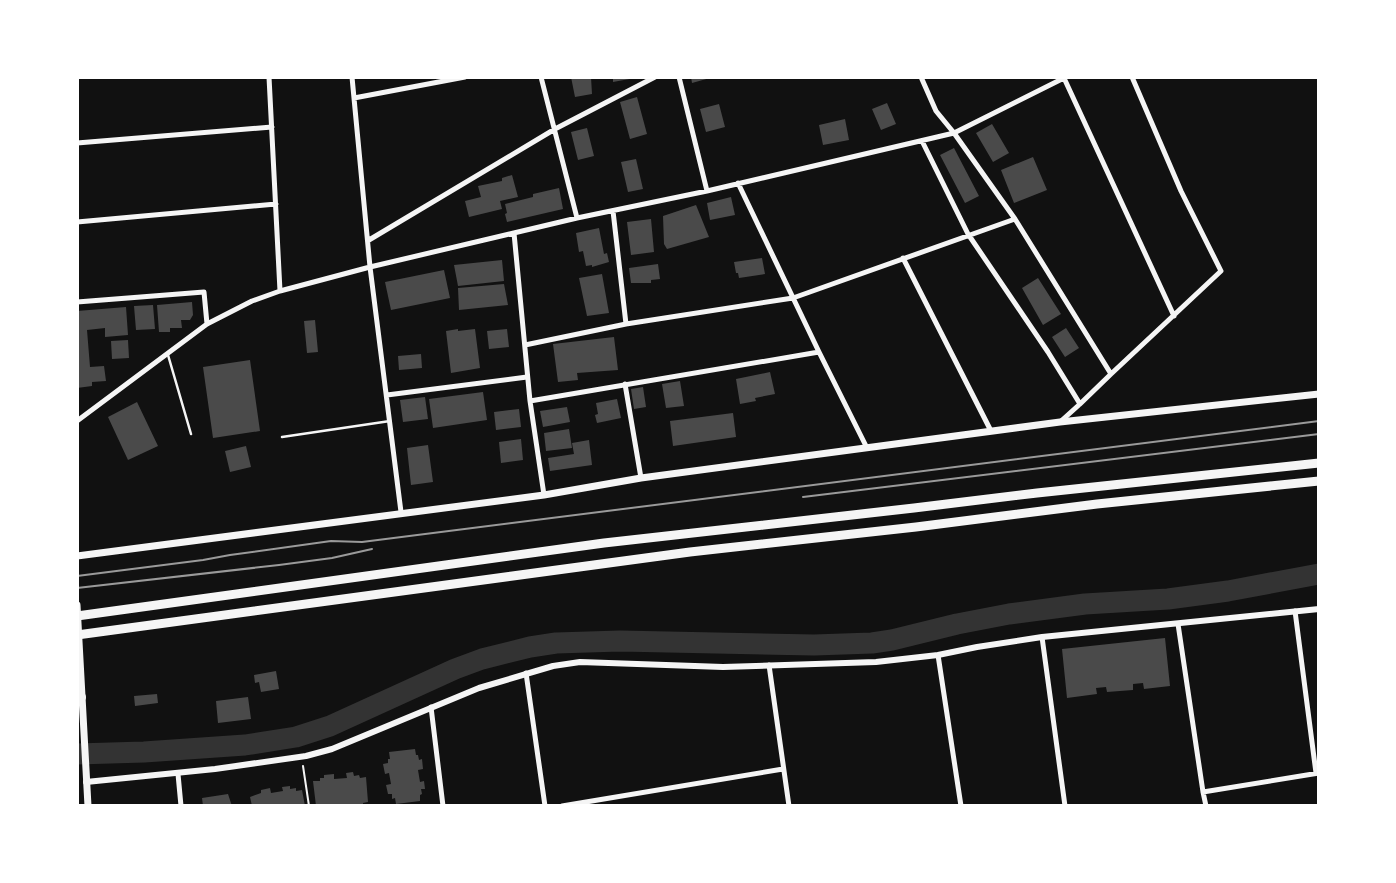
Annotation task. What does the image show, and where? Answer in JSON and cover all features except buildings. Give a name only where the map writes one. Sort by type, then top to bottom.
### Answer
[{"type":"highway","points":[[77,616],[628,540],[1319,463]]},
{"type":"highway","points":[[77,635],[690,552],[1319,481]]},
{"type":"main road","points":[[77,556],[544,495],[642,478],[867,447],[1060,422],[1319,394]]},
{"type":"main road","points":[[77,605],[88,806]]},
{"type":"street","points":[[269,77],[280,291]]},
{"type":"street","points":[[352,77],[370,267],[401,512]]},
{"type":"street","points":[[354,98],[439,79],[465,77]]},
{"type":"street","points":[[541,77],[577,218]]},
{"type":"street","points":[[369,240],[555,129],[654,77]]},
{"type":"street","points":[[679,77],[707,191]]},
{"type":"street","points":[[921,77],[936,111],[1015,219],[1111,374]]},
{"type":"street","points":[[1060,422],[1221,271],[1181,191],[1132,77]]},
{"type":"street","points":[[77,421],[207,324],[252,301],[280,291],[577,218],[707,191],[954,133],[1065,78],[1174,316]]},
{"type":"street","points":[[77,143],[272,127]]},
{"type":"street","points":[[922,141],[968,234],[1080,404]]},
{"type":"street","points":[[738,183],[867,447]]},
{"type":"street","points":[[77,222],[276,204]]},
{"type":"street","points":[[613,211],[626,324]]},
{"type":"street","points":[[525,345],[626,324],[793,298],[1015,219]]},
{"type":"street","points":[[514,233],[527,377],[544,495]]},
{"type":"street","points":[[903,258],[991,431]]},
{"type":"street","points":[[77,302],[204,292],[207,324]]},
{"type":"street","points":[[530,401],[819,352]]},
{"type":"street","points":[[387,395],[527,377]]},
{"type":"street","points":[[625,384],[642,478]]},
{"type":"street","points":[[77,783],[178,774],[301,757],[332,749],[479,688],[553,666],[580,662],[723,667],[876,662],[938,655],[1042,637],[1319,609]]},
{"type":"street","points":[[1203,792],[1317,773],[1295,611]]},
{"type":"street","points":[[1178,624],[1206,806]]},
{"type":"street","points":[[1042,637],[1065,806]]},
{"type":"street","points":[[938,655],[961,806]]},
{"type":"street","points":[[769,665],[789,806]]},
{"type":"street","points":[[526,673],[545,806]]},
{"type":"street","points":[[431,707],[443,806]]},
{"type":"street","points":[[562,806],[783,769]]},
{"type":"street","points":[[178,774],[181,806]]},
{"type":"lane","points":[[168,355],[191,434]]},
{"type":"lane","points":[[282,437],[390,421]]},
{"type":"path","points":[[301,757],[309,806]]},
{"type":"waterway","points":[[77,754],[245,745],[296,737],[330,726],[482,659],[556,643],[872,643],[1009,614],[1085,604],[1168,599],[1319,574]]},
{"type":"tram line","points":[[77,576],[331,541],[362,542],[1319,421]]},
{"type":"tram line","points":[[803,497],[1319,434]]},
{"type":"tram line","points":[[77,588],[332,558],[372,549]]}]
